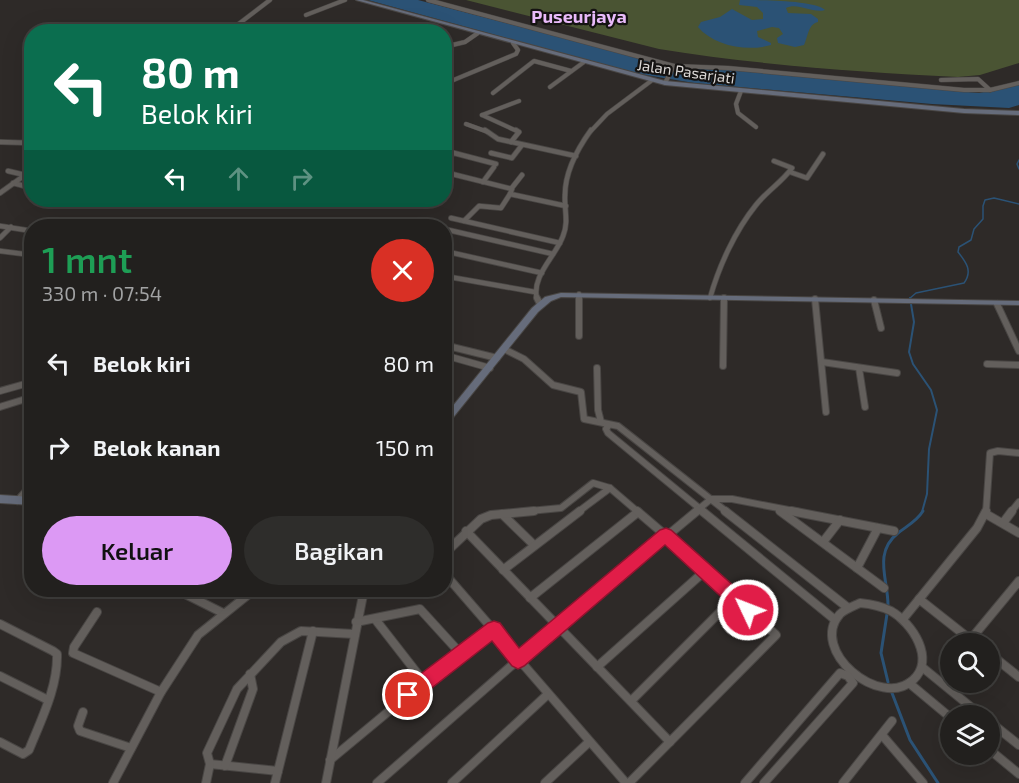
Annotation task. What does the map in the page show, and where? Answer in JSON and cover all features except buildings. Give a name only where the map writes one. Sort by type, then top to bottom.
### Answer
[{"type":"main road","name":"Jalan Pasarjati","points":[[358,0],[445,24]]},
{"type":"main road","name":"Jalan Pasarjati","points":[[452,26],[651,81],[991,113],[1019,113]]},
{"type":"main road","points":[[452,413],[540,304],[555,296],[579,294],[1019,303]]},
{"type":"main road","points":[[0,499],[24,501]]},
{"type":"street","points":[[238,24],[270,0]]},
{"type":"street","points":[[306,15],[345,0]]},
{"type":"street","points":[[428,0],[673,67],[728,68],[964,90],[990,90],[1019,83]]},
{"type":"street","points":[[452,45],[465,42],[478,33]]},
{"type":"street","points":[[452,80],[516,54],[518,50],[513,43]]},
{"type":"street","points":[[493,93],[534,61],[571,71]]},
{"type":"street","points":[[550,87],[584,62]]},
{"type":"street","points":[[665,82],[673,67]]},
{"type":"street","points":[[941,80],[978,79],[990,90]]},
{"type":"street","points":[[540,304],[535,292],[542,273],[560,243],[566,227],[565,187],[576,156],[590,131],[651,81]]},
{"type":"street","points":[[741,91],[736,101],[736,112],[739,117],[756,127]]},
{"type":"street","points":[[512,142],[519,132],[482,115],[519,101]]},
{"type":"street","points":[[466,124],[487,131],[495,138],[576,156]]},
{"type":"street","points":[[0,142],[24,143]]},
{"type":"street","points":[[485,161],[493,151],[511,159],[522,145]]},
{"type":"street","points":[[452,154],[485,161],[495,166],[483,182]]},
{"type":"street","points":[[790,172],[808,177],[823,154]]},
{"type":"street","points":[[710,298],[716,274],[760,201],[773,191],[790,172],[792,167],[774,161]]},
{"type":"street","points":[[8,171],[24,175]]},
{"type":"street","points":[[452,174],[566,206]]},
{"type":"street","points":[[464,221],[479,206],[501,208],[522,175]]},
{"type":"street","points":[[0,193],[24,176]]},
{"type":"street","points":[[13,183],[24,186]]},
{"type":"street","points":[[451,218],[560,243]]},
{"type":"street","points":[[0,226],[24,230]]},
{"type":"street","points":[[0,238],[10,227]]},
{"type":"street","points":[[452,231],[553,254]]},
{"type":"street","points":[[0,251],[24,254]]},
{"type":"street","points":[[452,253],[542,273]]},
{"type":"street","points":[[452,277],[535,292]]},
{"type":"street","points":[[579,294],[579,336]]},
{"type":"street","points":[[723,366],[724,298]]},
{"type":"street","points":[[814,298],[826,412]]},
{"type":"street","points":[[874,300],[881,328]]},
{"type":"street","points":[[997,304],[1019,351]]},
{"type":"street","points":[[452,347],[497,358]]},
{"type":"street","points":[[504,349],[524,359],[554,385],[581,392],[584,419],[618,426],[847,607]]},
{"type":"street","points":[[452,357],[490,368]]},
{"type":"street","points":[[822,362],[897,373]]},
{"type":"street","points":[[987,364],[1019,365]]},
{"type":"street","points":[[597,368],[598,410],[608,433],[834,619]]},
{"type":"street","points":[[859,368],[865,407]]},
{"type":"street","points":[[0,391],[24,384]]},
{"type":"street","points":[[0,407],[24,400]]},
{"type":"street","points":[[903,619],[986,514],[990,453],[998,451],[1019,453]]},
{"type":"street","points":[[452,546],[481,519],[502,514],[556,509],[564,506],[593,483],[610,488],[706,570],[776,635],[628,783],[547,695],[494,629],[452,582]]},
{"type":"street","points":[[503,570],[610,488]]},
{"type":"street","points":[[17,501],[24,493]]},
{"type":"street","points":[[380,782],[518,660],[697,508],[711,499],[724,497],[894,531]]},
{"type":"street","points":[[1003,523],[1019,502]]},
{"type":"street","points":[[777,508],[884,588]]},
{"type":"street","points":[[530,598],[638,512]]},
{"type":"street","points":[[502,514],[534,546]]},
{"type":"street","points":[[986,514],[1019,533]]},
{"type":"street","points":[[823,542],[840,520]]},
{"type":"street","points":[[857,568],[878,528]]},
{"type":"street","points":[[466,531],[670,742]]},
{"type":"street","points":[[597,667],[706,570]]},
{"type":"street","points":[[980,633],[1019,581]]},
{"type":"street","points":[[193,597],[223,613]]},
{"type":"street","points":[[113,783],[161,692],[198,635],[245,597]]},
{"type":"street","points":[[326,783],[362,597]]},
{"type":"street","points":[[631,701],[734,598]]},
{"type":"street","points":[[919,599],[964,633]]},
{"type":"street","points":[[860,603],[890,610],[903,619],[921,643],[924,655],[917,677],[898,687],[885,687],[871,684],[852,672],[837,655],[832,642],[831,630],[834,619],[847,607],[860,603]]},
{"type":"street","points":[[356,622],[420,609],[461,654]]},
{"type":"street","points":[[97,612],[74,647],[73,653],[161,692]]},
{"type":"street","points":[[375,619],[424,682]]},
{"type":"street","points":[[0,624],[57,654],[58,662],[48,700],[27,753],[23,754],[0,742]]},
{"type":"street","points":[[330,760],[424,682],[494,629]]},
{"type":"street","points":[[206,783],[210,764],[207,757],[208,748],[228,704],[250,674],[288,637],[301,631],[354,634]]},
{"type":"street","points":[[275,783],[313,631]]},
{"type":"street","points":[[1000,662],[1018,675]]},
{"type":"street","points":[[922,667],[969,705]]},
{"type":"street","points":[[745,783],[840,673],[848,676],[853,683],[764,783]]},
{"type":"street","points":[[225,766],[253,689],[250,674]]},
{"type":"street","points":[[0,676],[48,700]]},
{"type":"street","points":[[909,683],[940,709]]},
{"type":"street","points":[[452,783],[547,695]]},
{"type":"street","points":[[83,712],[78,726],[80,731],[131,748]]},
{"type":"street","points":[[843,783],[892,721]]},
{"type":"street","points":[[1000,730],[1019,745]]},
{"type":"street","points":[[882,735],[922,783]]},
{"type":"street","points":[[545,783],[589,742]]},
{"type":"street","points":[[1000,758],[1019,774]]},
{"type":"street","points":[[210,764],[278,771]]},
{"type":"green space","points":[[466,0],[1019,0],[1019,63],[980,75],[958,77],[771,64],[659,49]]},
{"type":"water","points":[[368,0],[418,0],[678,68],[719,68],[979,93],[1019,84],[1019,105],[1009,108],[932,104],[694,83],[634,73]]},
{"type":"water","points":[[740,0],[799,2],[825,10],[815,11],[795,6],[786,8],[788,13],[811,14],[818,19],[818,22],[810,28],[804,45],[795,47],[778,43],[777,38],[783,34],[779,28],[772,27],[757,31],[758,37],[771,45],[752,48],[722,43],[705,34],[698,27],[701,22],[720,17],[732,9],[752,20],[763,19],[763,13],[757,7],[739,5]]},
{"type":"waterway","points":[[1019,160],[1017,164],[1019,169]]},
{"type":"waterway","points":[[910,298],[916,293],[964,283],[968,271],[966,263],[958,252],[959,247],[971,240],[974,229],[983,219],[985,200],[994,198],[1019,204]]},
{"type":"waterway","points":[[910,298],[914,322],[909,352],[913,364],[931,390],[937,410],[929,449],[927,494],[922,512]]},
{"type":"waterway","points":[[888,605],[884,567],[886,549],[890,541],[915,521],[923,511]]},
{"type":"waterway","points":[[887,614],[881,653],[888,682]]},
{"type":"waterway","points":[[892,693],[910,740],[938,783]]},
{"type":"district","name":"Puseurjaya","points":[[579,16]]},
{"type":"route","points":[[408,695],[494,629],[518,660],[666,535],[748,610]]}]
